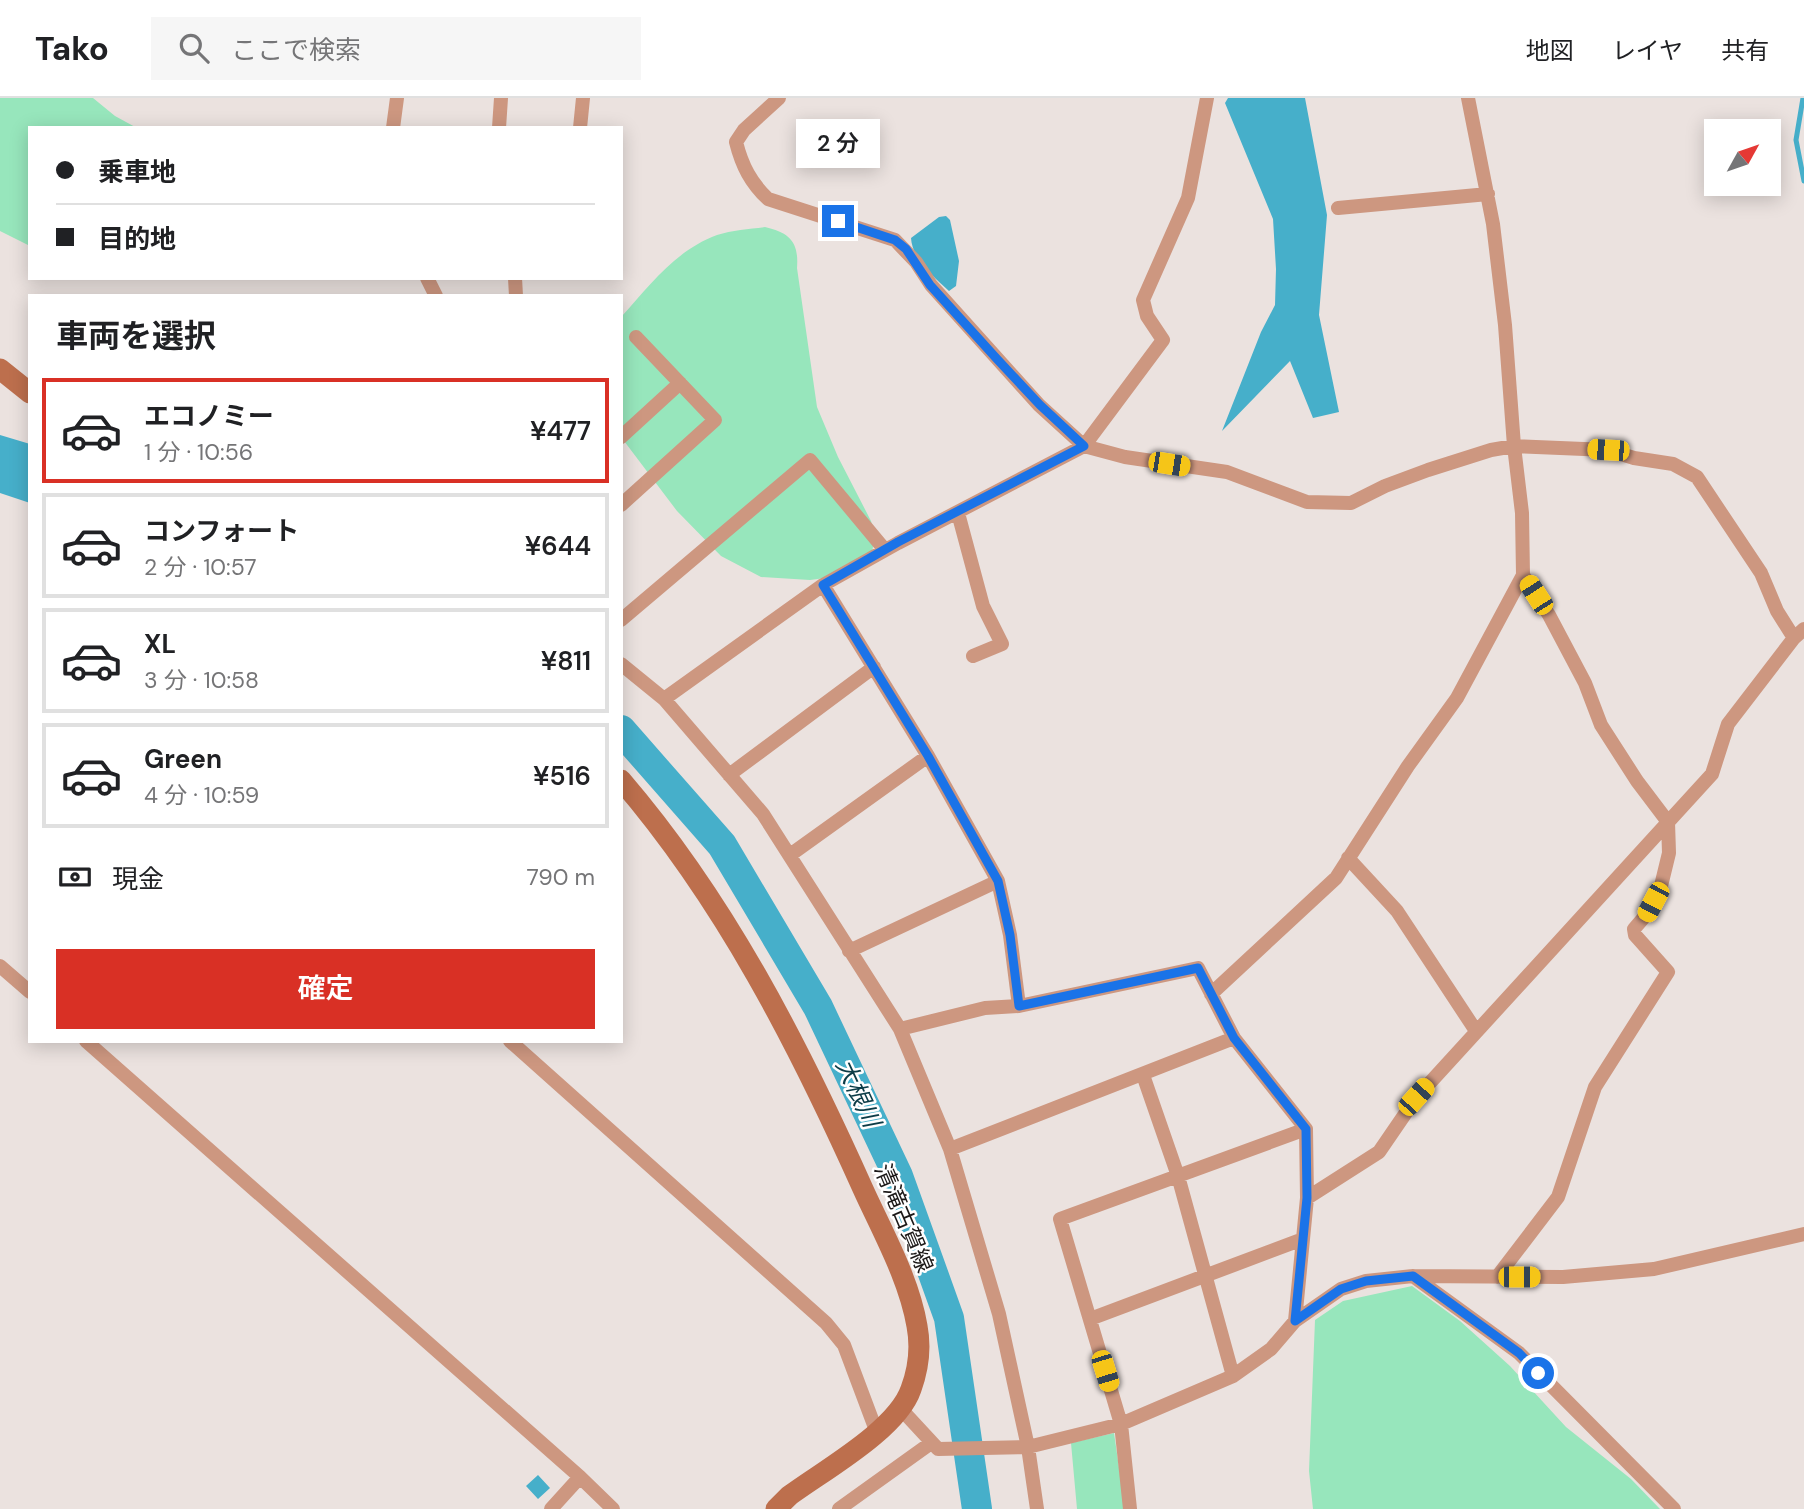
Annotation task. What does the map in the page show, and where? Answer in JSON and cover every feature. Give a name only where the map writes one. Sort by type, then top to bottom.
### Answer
[{"type":"main road","points":[[0,369],[28,391]]},
{"type":"main road","name":"清滝古賀線","points":[[623,783],[676,849],[757,974],[810,1076],[897,1263],[918,1327],[919,1349],[910,1391],[900,1408],[877,1433],[798,1489],[776,1509]]},
{"type":"street","points":[[393,126],[397,98]]},
{"type":"street","points":[[499,126],[501,98]]},
{"type":"street","points":[[580,126],[583,98]]},
{"type":"street","points":[[779,98],[744,130],[736,142],[740,161],[754,186],[768,199],[895,240],[911,256],[930,285],[1031,396],[1084,446],[1125,457],[1227,472],[1307,502],[1351,503],[1385,486],[1428,470],[1491,450],[1514,446],[1608,450],[1634,458],[1673,464],[1697,477],[1761,573],[1777,611],[1799,633],[1728,724],[1712,774],[1416,1097],[1379,1152],[1307,1198]]},
{"type":"street","points":[[664,699],[823,585],[1084,446],[1163,340],[1147,316],[1143,300],[1188,198],[1206,98]]},
{"type":"street","points":[[1211,993],[1336,878],[1408,766],[1457,698],[1523,575],[1522,513],[1505,325],[1488,194],[1468,98]]},
{"type":"street","points":[[1338,208],[1488,194]]},
{"type":"street","points":[[623,503],[715,421],[636,337]]},
{"type":"street","points":[[623,435],[680,383]]},
{"type":"street","points":[[623,618],[810,460],[885,550]]},
{"type":"street","points":[[958,513],[983,606],[1002,644],[973,656]]},
{"type":"street","points":[[1497,1277],[1558,1197],[1595,1087],[1668,972],[1635,935],[1634,929],[1646,915],[1660,890],[1669,853],[1668,822],[1601,725],[1585,682],[1549,615],[1523,575]]},
{"type":"street","points":[[823,585],[928,756],[998,881],[1010,935],[1019,1006]]},
{"type":"street","points":[[623,666],[664,699],[763,814],[900,1029],[950,1149],[999,1314],[1037,1509]]},
{"type":"street","points":[[729,775],[874,667]]},
{"type":"street","points":[[790,855],[928,756]]},
{"type":"street","points":[[1349,859],[1397,911],[1476,1031]]},
{"type":"street","points":[[849,951],[998,881]]},
{"type":"street","points":[[0,966],[28,990]]},
{"type":"street","points":[[900,1029],[985,1008],[1019,1006],[1198,968],[1234,1038],[1306,1129],[1307,1198],[1295,1321]]},
{"type":"street","points":[[950,1149],[1234,1038]]},
{"type":"street","points":[[88,1043],[613,1509]]},
{"type":"street","points":[[512,1043],[826,1323],[844,1345],[877,1433]]},
{"type":"street","points":[[1143,1075],[1178,1175],[1233,1376]]},
{"type":"street","points":[[1130,1509],[1121,1424],[1060,1219],[1306,1129]]},
{"type":"street","points":[[900,1408],[938,1449],[1025,1447],[1121,1424],[1233,1376],[1271,1349],[1295,1321],[1341,1289],[1366,1281],[1413,1276],[1563,1277],[1654,1269],[1804,1234]]},
{"type":"street","points":[[1090,1319],[1303,1239]]},
{"type":"street","points":[[1413,1276],[1519,1353],[1674,1509]]},
{"type":"street","points":[[839,1509],[931,1443]]},
{"type":"street","points":[[551,1509],[580,1477]]},
{"type":"green space","points":[[0,98],[93,98],[115,116],[133,126],[28,126],[28,245],[0,231]]},
{"type":"green space","points":[[765,227],[781,232],[791,240],[796,251],[817,407],[838,457],[871,521],[875,536],[872,552],[840,576],[810,580],[761,577],[721,556],[677,511],[623,440],[623,315],[676,259],[702,242],[735,231]]},
{"type":"green space","points":[[1412,1286],[1460,1321],[1510,1366],[1566,1427],[1631,1479],[1660,1509],[1313,1509],[1309,1471],[1315,1320],[1343,1301]]},
{"type":"green space","points":[[1114,1433],[1125,1509],[1077,1509],[1071,1443]]},
{"type":"water","points":[[1228,98],[1305,98],[1327,215],[1319,315],[1339,412],[1313,418],[1290,361],[1222,431],[1261,332],[1275,305],[1276,269],[1273,219],[1225,103]]},
{"type":"water","points":[[946,216],[950,220],[959,261],[956,286],[949,291],[920,261],[911,238],[939,217]]},
{"type":"water","points":[[0,435],[28,443],[28,502],[0,493]]},
{"type":"water","points":[[538,1475],[550,1488],[538,1499],[526,1486]]},
{"type":"waterway","points":[[1803,98],[1796,140],[1804,181]]},
{"type":"waterway","name":"大根川","points":[[623,732],[722,845],[818,1007],[898,1176],[949,1318],[977,1509]]},
{"type":"route","points":[[838,221],[895,240],[906,249],[930,285],[1040,405],[1084,446],[898,542],[823,585],[928,756],[998,881],[1010,935],[1019,1006],[1198,968],[1234,1038],[1306,1129],[1307,1198],[1295,1321],[1341,1289],[1366,1281],[1413,1276],[1519,1353],[1538,1373]]}]
